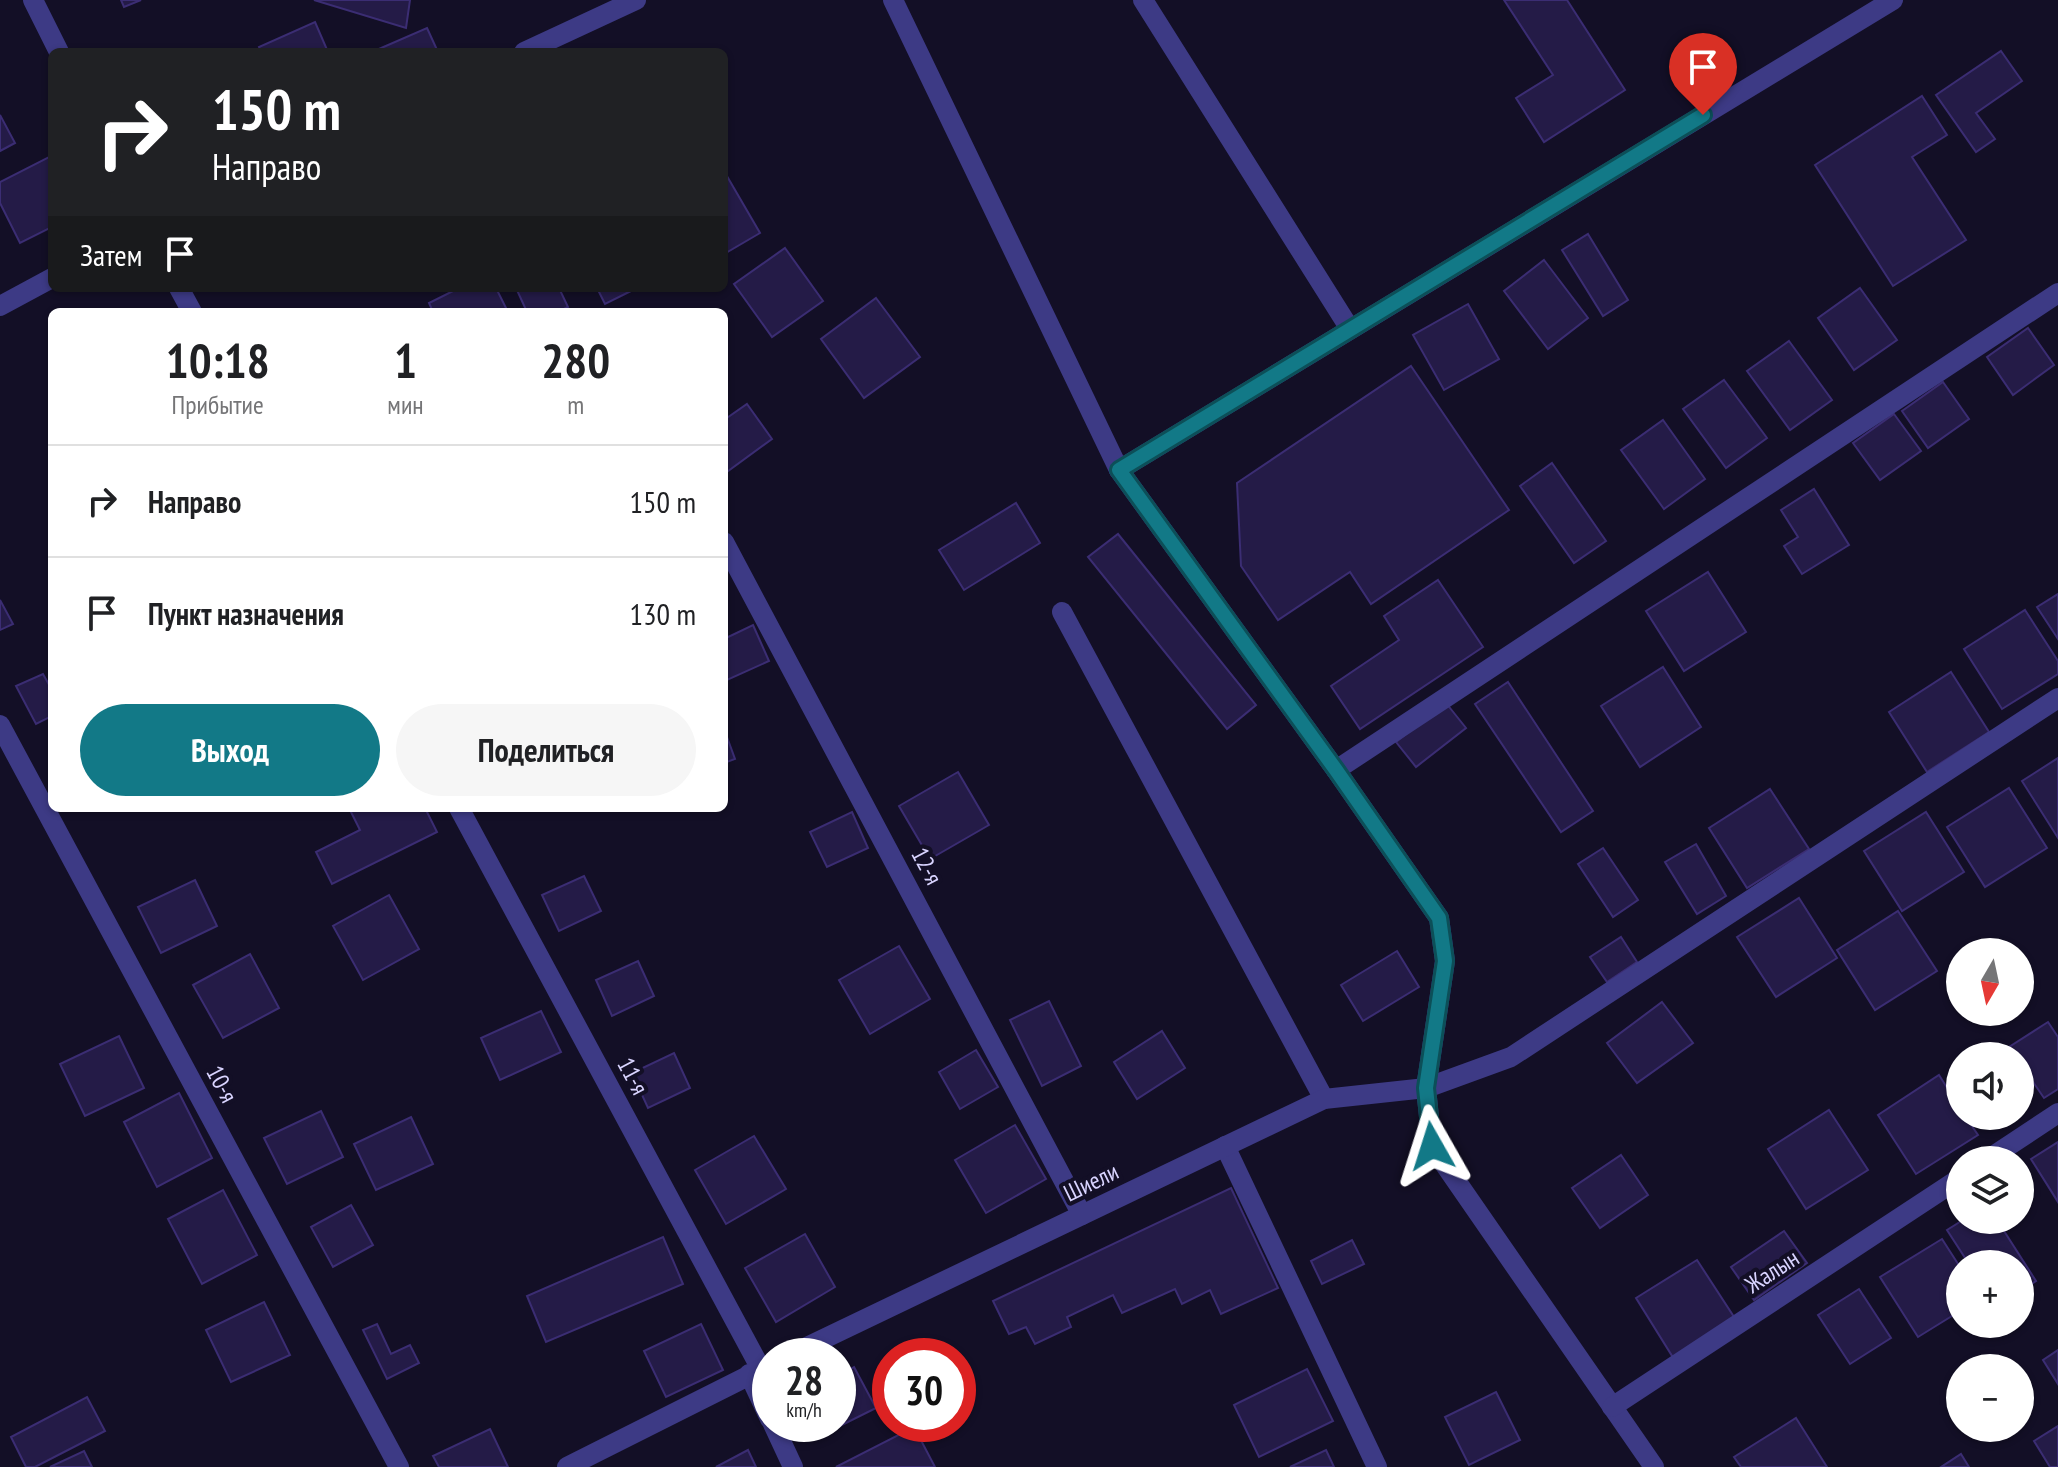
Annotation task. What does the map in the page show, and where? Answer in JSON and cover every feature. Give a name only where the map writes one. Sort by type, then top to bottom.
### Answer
[{"type":"street","points":[[33,0],[57,48]]},
{"type":"street","points":[[533,48],[636,0]]},
{"type":"street","points":[[893,0],[1119,470],[1439,918],[1445,961],[1426,1088],[1432,1146],[1654,1467]]},
{"type":"street","points":[[1143,0],[1350,329]]},
{"type":"street","points":[[1119,470],[1893,0]]},
{"type":"street","points":[[0,306],[48,280]]},
{"type":"street","points":[[1336,770],[2058,293]]},
{"type":"street","name":"12-я","points":[[728,550],[1082,1215]]},
{"type":"street","points":[[1062,612],[1324,1099]]},
{"type":"street","name":"Шиели","points":[[826,1338],[1324,1099],[1426,1088],[1511,1057],[2058,698]]},
{"type":"street","name":"10-я","points":[[0,725],[399,1467]]},
{"type":"street","name":"11-я","points":[[461,812],[752,1354]]},
{"type":"street","points":[[2008,1146],[2058,1113]]},
{"type":"street","points":[[1225,1146],[1377,1467]]},
{"type":"street","name":"Жалын","points":[[1612,1407],[1946,1187]]},
{"type":"street","points":[[567,1467],[752,1373]]},
{"type":"street","name":"11-я","points":[[781,1442],[793,1467]]},
{"type":"building","points":[[121,0],[141,0],[124,7]]},
{"type":"building","points":[[314,0],[410,0],[406,28]]},
{"type":"building","points":[[1504,0],[1567,0],[1625,90],[1544,142],[1516,98],[1553,75]]},
{"type":"building","points":[[315,22],[326,48],[259,48]]},
{"type":"building","points":[[427,28],[436,48],[381,48]]},
{"type":"building","points":[[2001,51],[2022,81],[1976,113],[1995,139],[1976,152],[1936,95]]},
{"type":"building","points":[[1922,96],[1947,135],[1912,157],[1966,240],[1893,286],[1815,165]]},
{"type":"building","points":[[0,115],[15,143],[0,151]]},
{"type":"building","points":[[48,158],[48,229],[20,243],[0,203],[0,182]]},
{"type":"building","points":[[728,178],[760,233],[728,252]]},
{"type":"building","points":[[1588,234],[1628,300],[1603,316],[1562,250]]},
{"type":"building","points":[[785,248],[823,301],[772,337],[734,284]]},
{"type":"building","points":[[1544,260],[1588,318],[1548,349],[1504,291]]},
{"type":"building","points":[[1860,288],[1897,340],[1854,370],[1818,318]]},
{"type":"building","points":[[451,292],[498,292],[506,308],[431,308],[429,303]]},
{"type":"building","points":[[518,292],[561,292],[568,307],[566,308],[525,308]]},
{"type":"building","points":[[599,292],[629,292],[605,304]]},
{"type":"building","points":[[876,298],[920,357],[864,398],[821,339]]},
{"type":"building","points":[[1468,304],[1499,359],[1444,390],[1413,335]]},
{"type":"building","points":[[2028,328],[2054,365],[2013,395],[1987,357]]},
{"type":"building","points":[[1789,341],[1832,400],[1790,430],[1747,371]]},
{"type":"building","points":[[1411,366],[1509,510],[1371,604],[1350,572],[1278,620],[1241,566],[1237,483]]},
{"type":"building","points":[[1724,380],[1767,438],[1726,468],[1683,409]]},
{"type":"building","points":[[1943,382],[1969,419],[1928,448],[1902,411]]},
{"type":"building","points":[[747,404],[772,439],[728,471],[728,417]]},
{"type":"building","points":[[1894,414],[1921,451],[1880,480],[1853,443]]},
{"type":"building","points":[[1663,420],[1705,479],[1664,509],[1621,450]]},
{"type":"building","points":[[1552,463],[1606,541],[1574,563],[1520,486]]},
{"type":"building","points":[[1814,489],[1849,545],[1802,574],[1784,546],[1798,537],[1781,510]]},
{"type":"building","points":[[1016,503],[1040,543],[964,590],[939,550]]},
{"type":"building","points":[[1118,534],[1256,705],[1227,729],[1088,557]]},
{"type":"building","points":[[1708,572],[1746,632],[1684,671],[1646,611]]},
{"type":"building","points":[[1438,580],[1483,647],[1360,729],[1331,686],[1399,640],[1384,616]]},
{"type":"building","points":[[2058,594],[2058,639],[2037,607]]},
{"type":"building","points":[[0,600],[13,624],[0,630]]},
{"type":"building","points":[[2025,610],[2058,661],[2058,674],[2002,709],[1964,649]]},
{"type":"building","points":[[753,625],[769,661],[728,680],[728,637]]},
{"type":"building","points":[[1663,667],[1701,727],[1640,767],[1601,706]]},
{"type":"building","points":[[1951,672],[1989,732],[1927,772],[1889,712]]},
{"type":"building","points":[[43,674],[48,683],[48,718],[36,724],[16,686]]},
{"type":"building","points":[[1508,682],[1593,811],[1561,832],[1475,704]]},
{"type":"building","points":[[1446,703],[1466,728],[1416,767],[1396,742]]},
{"type":"building","points":[[728,740],[735,759],[728,762]]},
{"type":"building","points":[[2058,758],[2058,838],[2022,781]]},
{"type":"building","points":[[958,772],[989,825],[930,859],[899,806]]},
{"type":"building","points":[[2009,788],[2047,848],[1985,887],[1947,827]]},
{"type":"building","points":[[1770,789],[1809,849],[1747,888],[1709,828]]},
{"type":"building","points":[[351,812],[427,812],[437,832],[332,884],[316,852],[360,830]]},
{"type":"building","points":[[852,812],[868,848],[827,867],[810,832]]},
{"type":"building","points":[[1926,812],[1964,872],[1902,911],[1864,851]]},
{"type":"building","points":[[1696,844],[1726,896],[1697,914],[1665,862]]},
{"type":"building","points":[[1603,848],[1638,900],[1613,917],[1578,864]]},
{"type":"building","points":[[584,876],[601,911],[559,931],[542,895]]},
{"type":"building","points":[[195,880],[217,926],[161,953],[138,907]]},
{"type":"building","points":[[389,895],[419,949],[363,980],[333,926]]},
{"type":"building","points":[[1799,898],[1837,958],[1776,997],[1737,937]]},
{"type":"building","points":[[1898,911],[1937,971],[1875,1010],[1837,950]]},
{"type":"building","points":[[1621,937],[1637,962],[1607,982],[1590,957]]},
{"type":"building","points":[[899,946],[930,999],[870,1034],[839,980]]},
{"type":"building","points":[[1397,951],[1419,987],[1363,1021],[1341,985]]},
{"type":"building","points":[[250,954],[279,1008],[223,1038],[193,985]]},
{"type":"building","points":[[638,961],[654,996],[612,1016],[596,980]]},
{"type":"building","points":[[1049,1001],[1081,1066],[1042,1086],[1010,1020]]},
{"type":"building","points":[[1662,1002],[1693,1043],[1637,1083],[1607,1043]]},
{"type":"building","points":[[541,1011],[561,1052],[500,1080],[481,1038]]},
{"type":"building","points":[[2048,1022],[2058,1037],[2058,1089],[2044,1098],[2034,1083],[2034,1042],[2017,1042]]},
{"type":"building","points":[[1162,1031],[1185,1068],[1137,1099],[1114,1062]]},
{"type":"building","points":[[119,1036],[144,1088],[85,1116],[60,1064]]},
{"type":"building","points":[[976,1050],[998,1087],[960,1109],[939,1072]]},
{"type":"building","points":[[674,1053],[690,1088],[648,1108],[632,1073]]},
{"type":"building","points":[[1939,1075],[1946,1086],[1946,1130],[1975,1130],[1978,1135],[1961,1146],[1946,1146],[1946,1155],[1916,1174],[1878,1115]]},
{"type":"building","points":[[179,1093],[212,1158],[157,1187],[124,1122]]},
{"type":"building","points":[[1829,1110],[1868,1170],[1806,1209],[1768,1149]]},
{"type":"building","points":[[321,1111],[343,1157],[287,1184],[264,1138]]},
{"type":"building","points":[[411,1117],[433,1164],[376,1190],[354,1144]]},
{"type":"building","points":[[1015,1125],[1046,1179],[986,1213],[955,1160]]},
{"type":"building","points":[[754,1136],[786,1189],[726,1224],[695,1170]]},
{"type":"building","points":[[2058,1142],[2058,1202],[2034,1164],[2034,1157]]},
{"type":"building","points":[[1621,1155],[1648,1195],[1600,1228],[1572,1188]]},
{"type":"building","points":[[1231,1188],[1278,1288],[1221,1314],[1210,1290],[1182,1304],[1175,1289],[1122,1313],[1113,1295],[1067,1317],[1071,1327],[1035,1344],[1026,1327],[1009,1334],[993,1301]]},
{"type":"building","points":[[223,1190],[257,1255],[202,1284],[168,1219]]},
{"type":"building","points":[[351,1205],[373,1245],[333,1267],[311,1227]]},
{"type":"building","points":[[1784,1231],[1807,1263],[1754,1300],[1731,1267]]},
{"type":"building","points":[[805,1234],[835,1287],[776,1322],[745,1268]]},
{"type":"building","points":[[1950,1234],[2006,1234],[2016,1250],[1960,1250]]},
{"type":"building","points":[[663,1237],[683,1284],[546,1342],[527,1296]]},
{"type":"building","points":[[1942,1239],[1949,1250],[1946,1250],[1946,1320],[1918,1337],[1880,1277]]},
{"type":"building","points":[[1352,1240],[1364,1264],[1322,1284],[1311,1261]]},
{"type":"building","points":[[1697,1260],[1736,1320],[1674,1359],[1636,1298]]},
{"type":"building","points":[[1859,1289],[1891,1338],[1850,1364],[1818,1315]]},
{"type":"building","points":[[264,1302],[290,1355],[231,1382],[206,1330]]},
{"type":"building","points":[[377,1324],[391,1354],[410,1345],[419,1363],[387,1379],[363,1330]]},
{"type":"building","points":[[701,1324],[723,1370],[666,1397],[644,1351]]},
{"type":"building","points":[[2058,1350],[2058,1384],[2043,1360]]},
{"type":"building","points":[[1307,1369],[1333,1421],[1259,1457],[1234,1405]]},
{"type":"building","points":[[856,1371],[872,1401],[872,1410],[856,1418]]},
{"type":"building","points":[[1496,1392],[1520,1440],[1469,1465],[1445,1417]]},
{"type":"building","points":[[87,1397],[105,1431],[35,1467],[26,1467],[11,1437]]},
{"type":"building","points":[[1796,1418],[1827,1467],[1741,1467],[1734,1457]]},
{"type":"building","points":[[2058,1426],[2058,1467],[2050,1467],[2034,1441]]},
{"type":"building","points":[[490,1429],[508,1467],[439,1467],[433,1456]]},
{"type":"building","points":[[885,1442],[922,1442],[935,1467],[836,1467]]},
{"type":"building","points":[[748,1450],[756,1467],[716,1467]]},
{"type":"building","points":[[1326,1450],[1334,1467],[1290,1467]]},
{"type":"building","points":[[84,1451],[92,1467],[50,1467]]},
{"type":"building","points":[[1961,1454],[1969,1467],[1941,1467]]},
{"type":"route","points":[[1432,1146],[1426,1088],[1445,961],[1439,918],[1119,470],[1703,115]]}]
